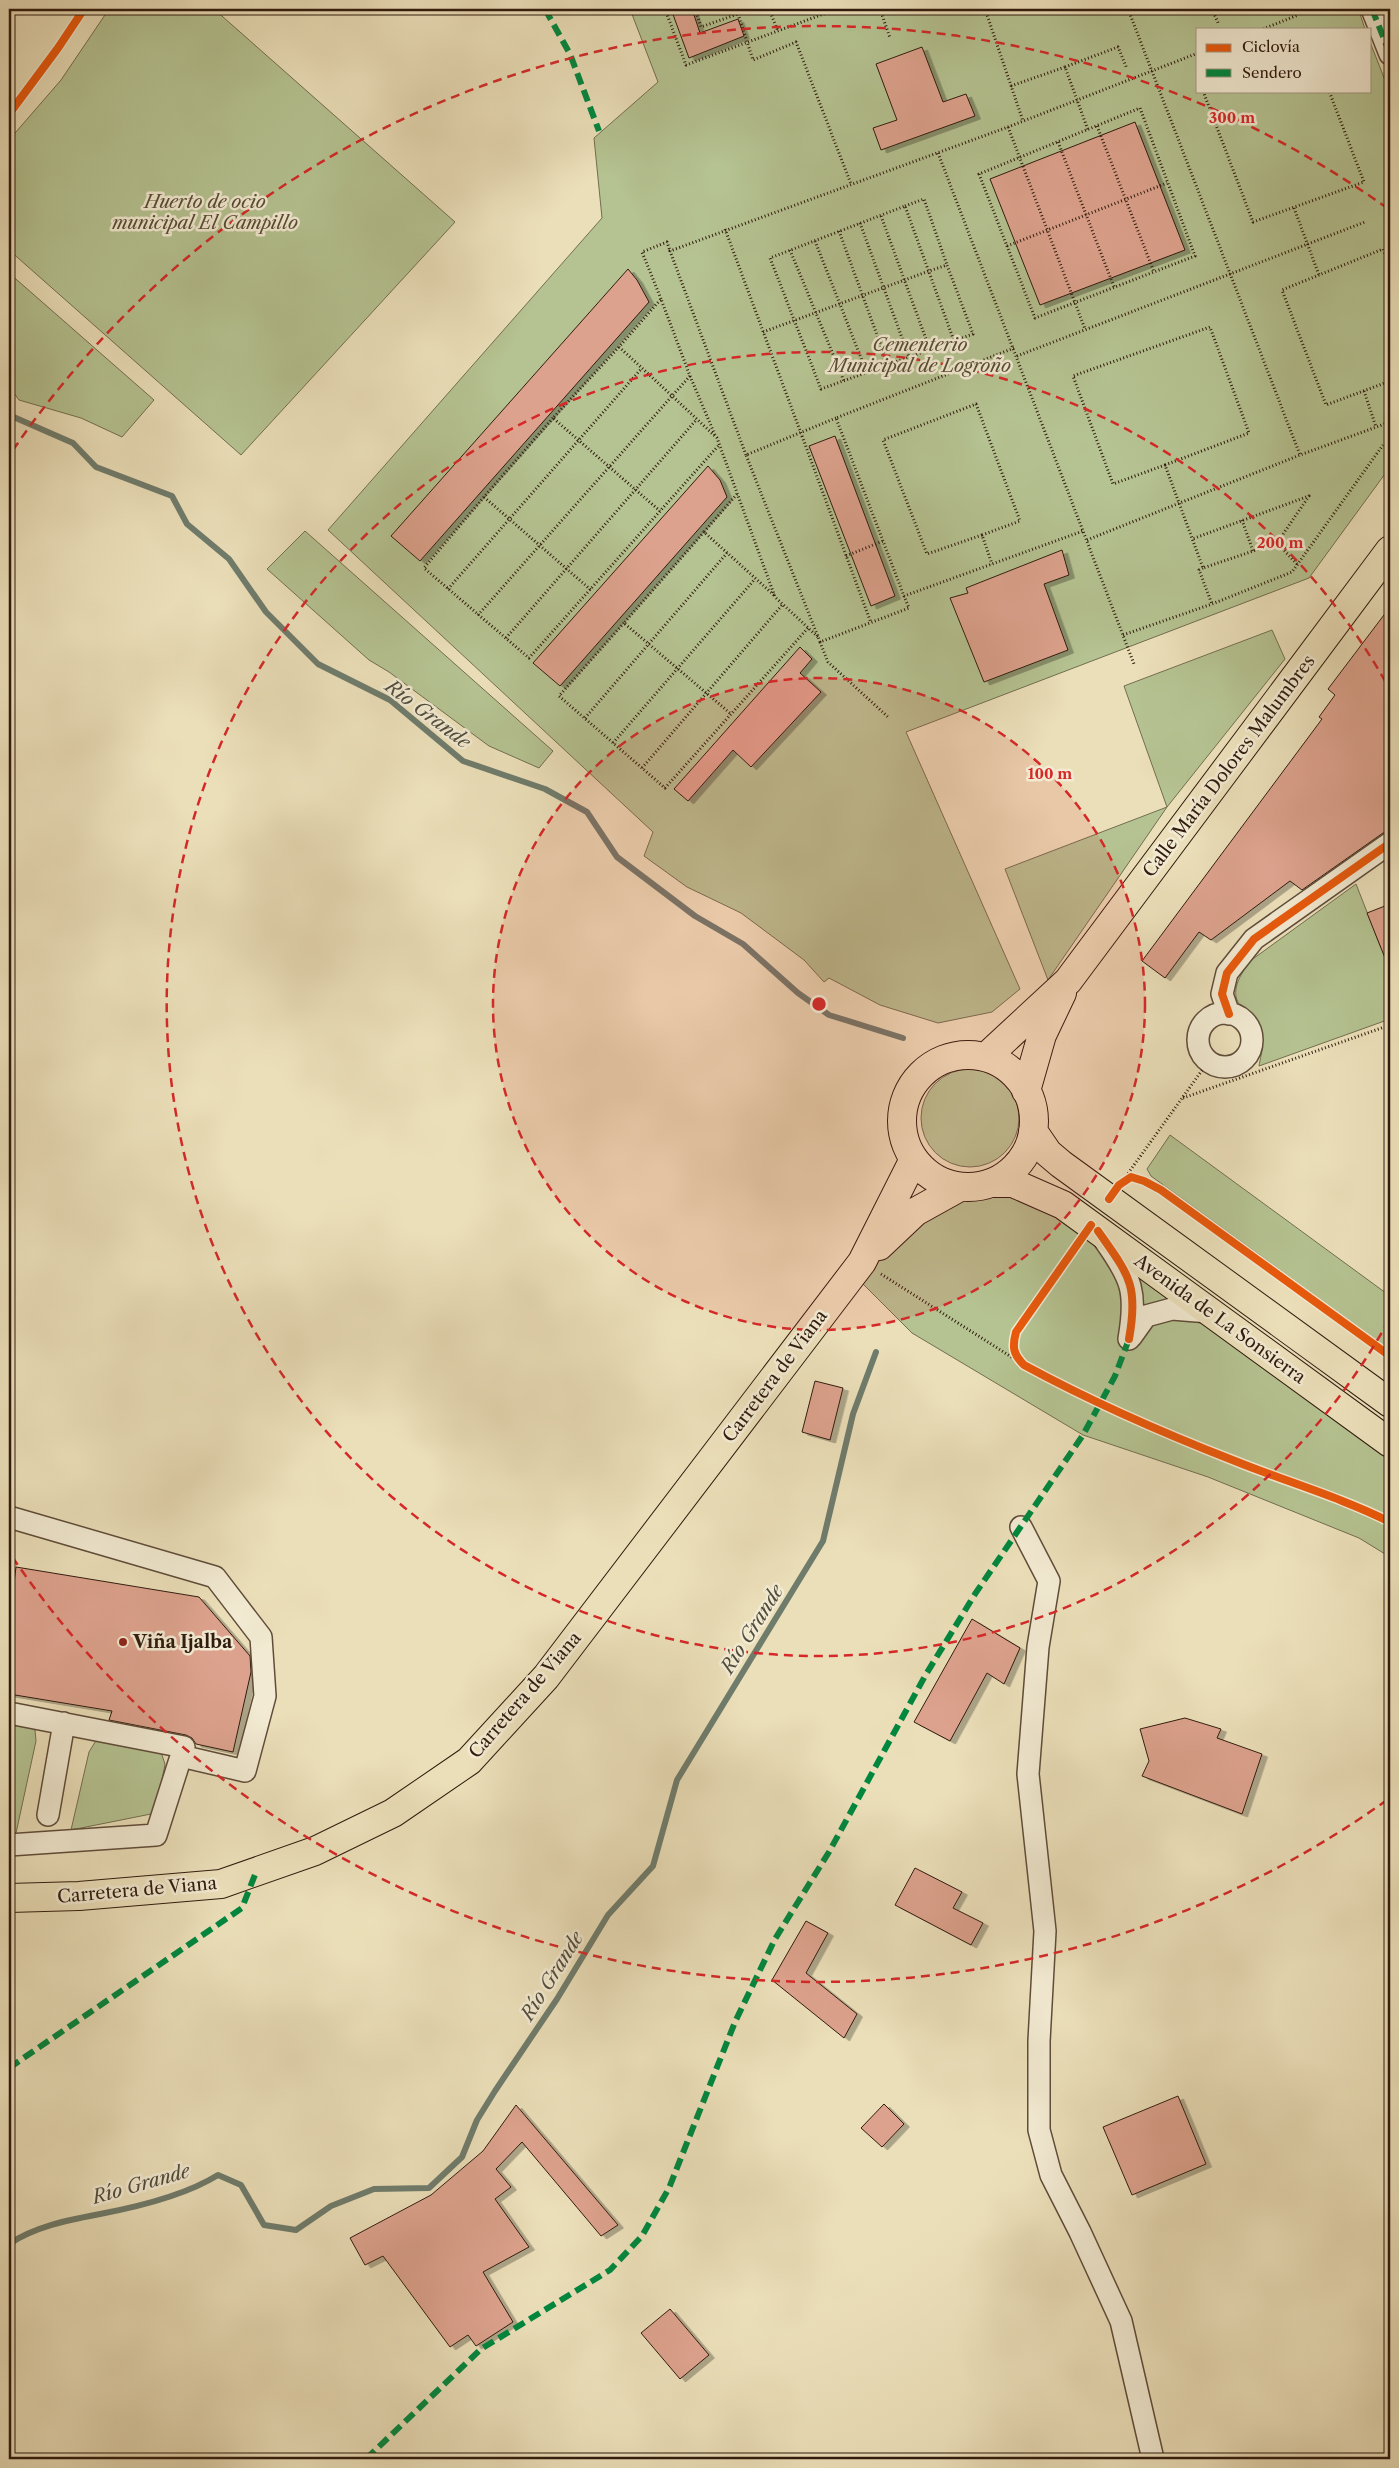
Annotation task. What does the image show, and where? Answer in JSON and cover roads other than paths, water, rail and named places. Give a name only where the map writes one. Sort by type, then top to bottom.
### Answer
[{"type":"main road","name":"Calle María Dolores Malumbres","points":[[986,1057],[1068,981],[1390,550]]},
{"type":"main road","name":"Calle María Dolores Malumbres","points":[[1026,1091],[1042,1035],[1068,981]]},
{"type":"main road","points":[[966,1054],[986,1057],[1003,1065],[1016,1076],[1026,1091],[1032,1104],[1033,1131],[1028,1148],[1019,1163],[1006,1174],[991,1182],[976,1186],[960,1186],[942,1182],[926,1172],[914,1159],[904,1141],[901,1121],[904,1100],[913,1082],[928,1068],[946,1058],[966,1054]]},
{"type":"main road","name":"Avenida de La Sonsierra","points":[[1033,1131],[1048,1153],[1061,1164],[1390,1403]]},
{"type":"main road","name":"Carretera de Viana","points":[[862,1262],[914,1159]]},
{"type":"main road","name":"Avenida de La Sonsierra","points":[[991,1182],[1013,1182],[1063,1205],[1390,1443]]},
{"type":"main road","name":"Carretera de Viana","points":[[9,1898],[78,1896],[221,1884],[316,1851],[393,1814],[469,1761],[546,1677],[862,1262],[915,1212],[960,1186]]},
{"type":"street","points":[[1372,9],[1390,54]]},
{"type":"street","points":[[1229,1014],[1222,994],[1227,973],[1254,940],[1390,843]]},
{"type":"street","points":[[1229,1014],[1238,1016],[1250,1029],[1252,1038],[1248,1055],[1242,1062],[1225,1068],[1208,1062],[1199,1047],[1200,1030],[1212,1017],[1229,1014]]},
{"type":"street","points":[[1098,1231],[1122,1266],[1132,1287],[1134,1310],[1129,1339],[1146,1316],[1172,1309],[1209,1312]]},
{"type":"street","points":[[9,1517],[215,1577],[261,1636],[265,1696],[245,1771],[181,1756]]},
{"type":"street","points":[[1021,1527],[1049,1580],[1038,1647],[1028,1774],[1045,1931],[1039,2041],[1039,2130],[1051,2175],[1080,2232],[1121,2321],[1153,2459]]},
{"type":"street","points":[[9,1713],[184,1747],[156,1835],[9,1846]]},
{"type":"street","points":[[48,1815],[64,1723]]},
{"type":"waterway","name":"Río Grande","points":[[9,415],[73,443],[96,467],[172,496],[187,524],[229,559],[266,612],[318,664],[390,700],[463,761],[545,789],[587,812],[617,857],[695,916],[743,944],[798,993],[829,1015],[903,1038]]},
{"type":"waterway","name":"Río Grande","points":[[9,2244],[53,2224],[130,2208],[161,2199],[191,2189],[218,2175],[241,2185],[264,2225],[296,2230],[331,2206],[374,2189],[429,2188],[462,2157],[477,2120],[557,1999],[608,1915],[653,1866],[677,1780],[823,1541],[853,1414],[876,1352]]},
{"type":"place","name":"Viña Ijalba","points":[[123,1642]]},
{"type":"park label","name":"Huerto de ocio municipal El Campillo","points":[[205,212]]},
{"type":"park label","name":"Cementerio Municipal de Logroño","points":[[920,355]]}]
